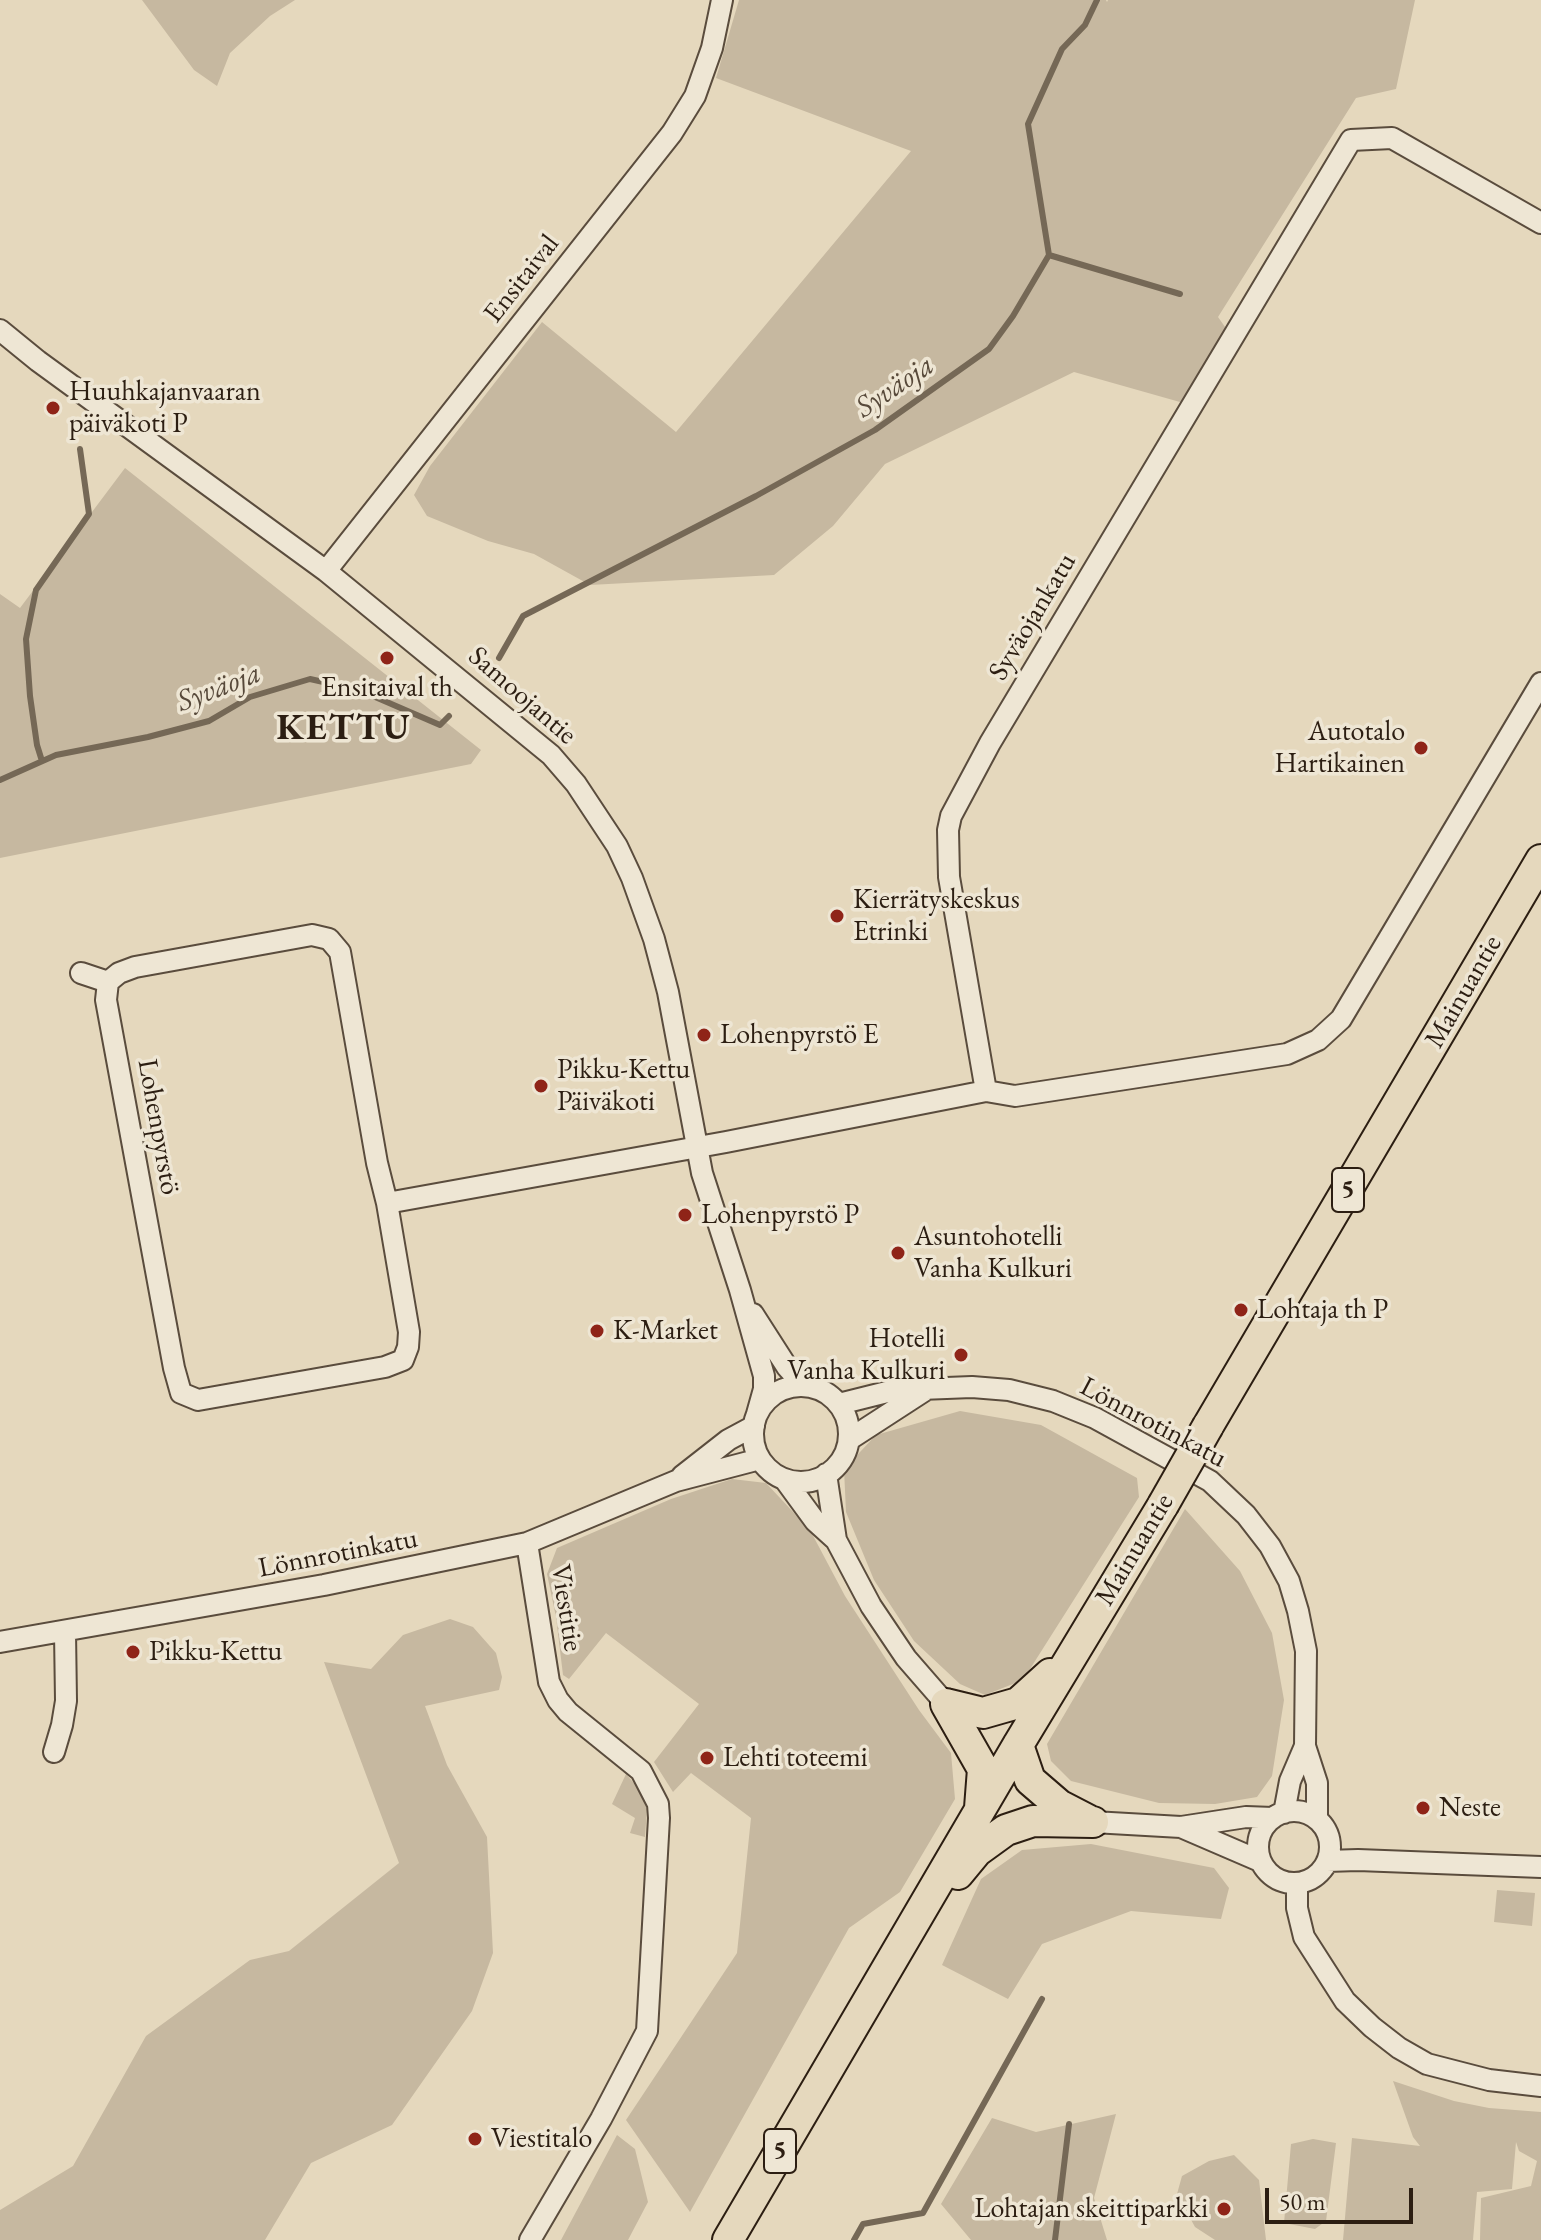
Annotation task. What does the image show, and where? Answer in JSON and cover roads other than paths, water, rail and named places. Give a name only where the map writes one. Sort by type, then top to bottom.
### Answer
[{"type":"highway","name":"Mainuantie","points":[[728,2240],[1541,860]]},
{"type":"highway","points":[[946,1704],[983,1713],[1018,1703],[1077,1648]]},
{"type":"highway","points":[[946,1704],[983,1769],[980,1812]]},
{"type":"highway","points":[[1018,1745],[1030,1780],[1059,1805],[1093,1822]]},
{"type":"highway","points":[[908,1934],[977,1851],[1006,1830],[1033,1821],[1093,1822]]},
{"type":"street","name":"Ensitaival","points":[[326,571],[672,133],[695,96],[712,48],[722,0]]},
{"type":"street","name":"Syväojankatu","points":[[986,1091],[949,877],[951,816],[990,743],[1351,140],[1392,138],[1541,223]]},
{"type":"street","name":"Samoojantie","points":[[0,330],[326,571],[551,755],[598,815],[632,878],[654,939],[668,992],[702,1173],[764,1376],[764,1389],[755,1420]]},
{"type":"street","points":[[387,1203],[634,1149],[697,1147],[986,1091],[1015,1096],[1287,1054],[1318,1040],[1341,1019],[1541,683]]},
{"type":"street","name":"Lohenpyrstö","points":[[312,935],[329,939],[340,952],[409,1332],[403,1360],[385,1367],[198,1400],[181,1393],[106,1000],[108,982],[119,973],[135,967],[312,935]]},
{"type":"street","points":[[81,973],[108,982]]},
{"type":"street","name":"Samoojantie","points":[[740,1290],[763,1332],[804,1386]]},
{"type":"street","points":[[850,1439],[847,1421],[839,1404],[823,1391],[804,1386],[774,1394],[755,1420],[755,1447],[760,1459],[774,1474],[785,1480],[800,1481],[826,1474],[842,1457],[850,1439],[924,1391]]},
{"type":"street","name":"Lönnrotinkatu","points":[[839,1404],[895,1390],[1009,1390],[1053,1401],[1095,1418],[1210,1481],[1246,1515],[1270,1546],[1289,1581],[1306,1651],[1305,1746],[1317,1783],[1317,1819]]},
{"type":"street","name":"Lönnrotinkatu","points":[[676,1481],[755,1420]]},
{"type":"street","name":"Lönnrotinkatu","points":[[0,1642],[338,1583],[527,1543],[676,1481],[760,1459]]},
{"type":"street","points":[[826,1474],[836,1540],[871,1606],[897,1645],[946,1704]]},
{"type":"street","points":[[785,1480],[815,1521],[836,1540]]},
{"type":"street","name":"Viestitie","points":[[527,1543],[549,1682],[568,1712],[641,1771],[658,1804],[659,1818],[647,2031],[601,2119],[530,2240]]},
{"type":"street","points":[[54,1752],[66,1701],[65,1632]]},
{"type":"street","name":"Lönnrotinkatu","points":[[1279,1815],[1305,1746]]},
{"type":"street","points":[[1093,1822],[1181,1827],[1246,1817],[1304,1813],[1317,1819],[1329,1838],[1327,1861],[1314,1877],[1297,1883],[1285,1883],[1274,1878],[1260,1861],[1181,1827]]},
{"type":"street","points":[[1260,1861],[1260,1835],[1279,1815]]},
{"type":"street","points":[[1327,1861],[1541,1867]]},
{"type":"street","points":[[1297,1883],[1297,1908],[1304,1937],[1345,2001],[1372,2027],[1427,2064],[1489,2080],[1541,2086]]},
{"type":"waterway","name":"Syväoja","points":[[499,658],[523,616],[756,496],[875,430],[989,349],[1013,316],[1049,255],[1028,124],[1062,49],[1085,25],[1097,0]]},
{"type":"waterway","points":[[1049,255],[1180,294]]},
{"type":"waterway","points":[[42,761],[30,696],[26,639],[36,590],[89,514],[80,449]]},
{"type":"waterway","name":"Syväoja","points":[[0,780],[56,755],[209,721],[250,697],[310,679],[359,690],[440,725],[449,716]]},
{"type":"waterway","points":[[854,2240],[863,2224],[923,2213],[1042,1999]]},
{"type":"waterway","points":[[1055,2240],[1069,2124]]},
{"type":"place","name":"Huuhkajanvaaran päiväkoti P","points":[[53,408]]},
{"type":"place","name":"Ensitaival th","points":[[387,658]]},
{"type":"place","name":"Autotalo Hartikainen","points":[[1421,748]]},
{"type":"place","name":"Kierrätyskeskus Etrinki","points":[[837,916]]},
{"type":"place","name":"Lohenpyrstö E","points":[[704,1035]]},
{"type":"place","name":"Pikku-Kettu Päiväkoti","points":[[541,1086]]},
{"type":"place","name":"Lohenpyrstö P","points":[[685,1215]]},
{"type":"place","name":"Asuntohotelli Vanha Kulkuri","points":[[898,1253]]},
{"type":"place","name":"Lohtaja th P","points":[[1241,1310]]},
{"type":"place","name":"K-Market","points":[[597,1331]]},
{"type":"place","name":"Hotelli Vanha Kulkuri","points":[[961,1355]]},
{"type":"place","name":"Pikku-Kettu","points":[[133,1652]]},
{"type":"place","name":"Lehti toteemi","points":[[707,1758]]},
{"type":"place","name":"Neste","points":[[1423,1808]]},
{"type":"place","name":"Viestitalo","points":[[475,2139]]},
{"type":"place","name":"Lohtajan skeittiparkki","points":[[1224,2209]]},
{"type":"district","name":"KETTU","points":[[344,729]]}]
